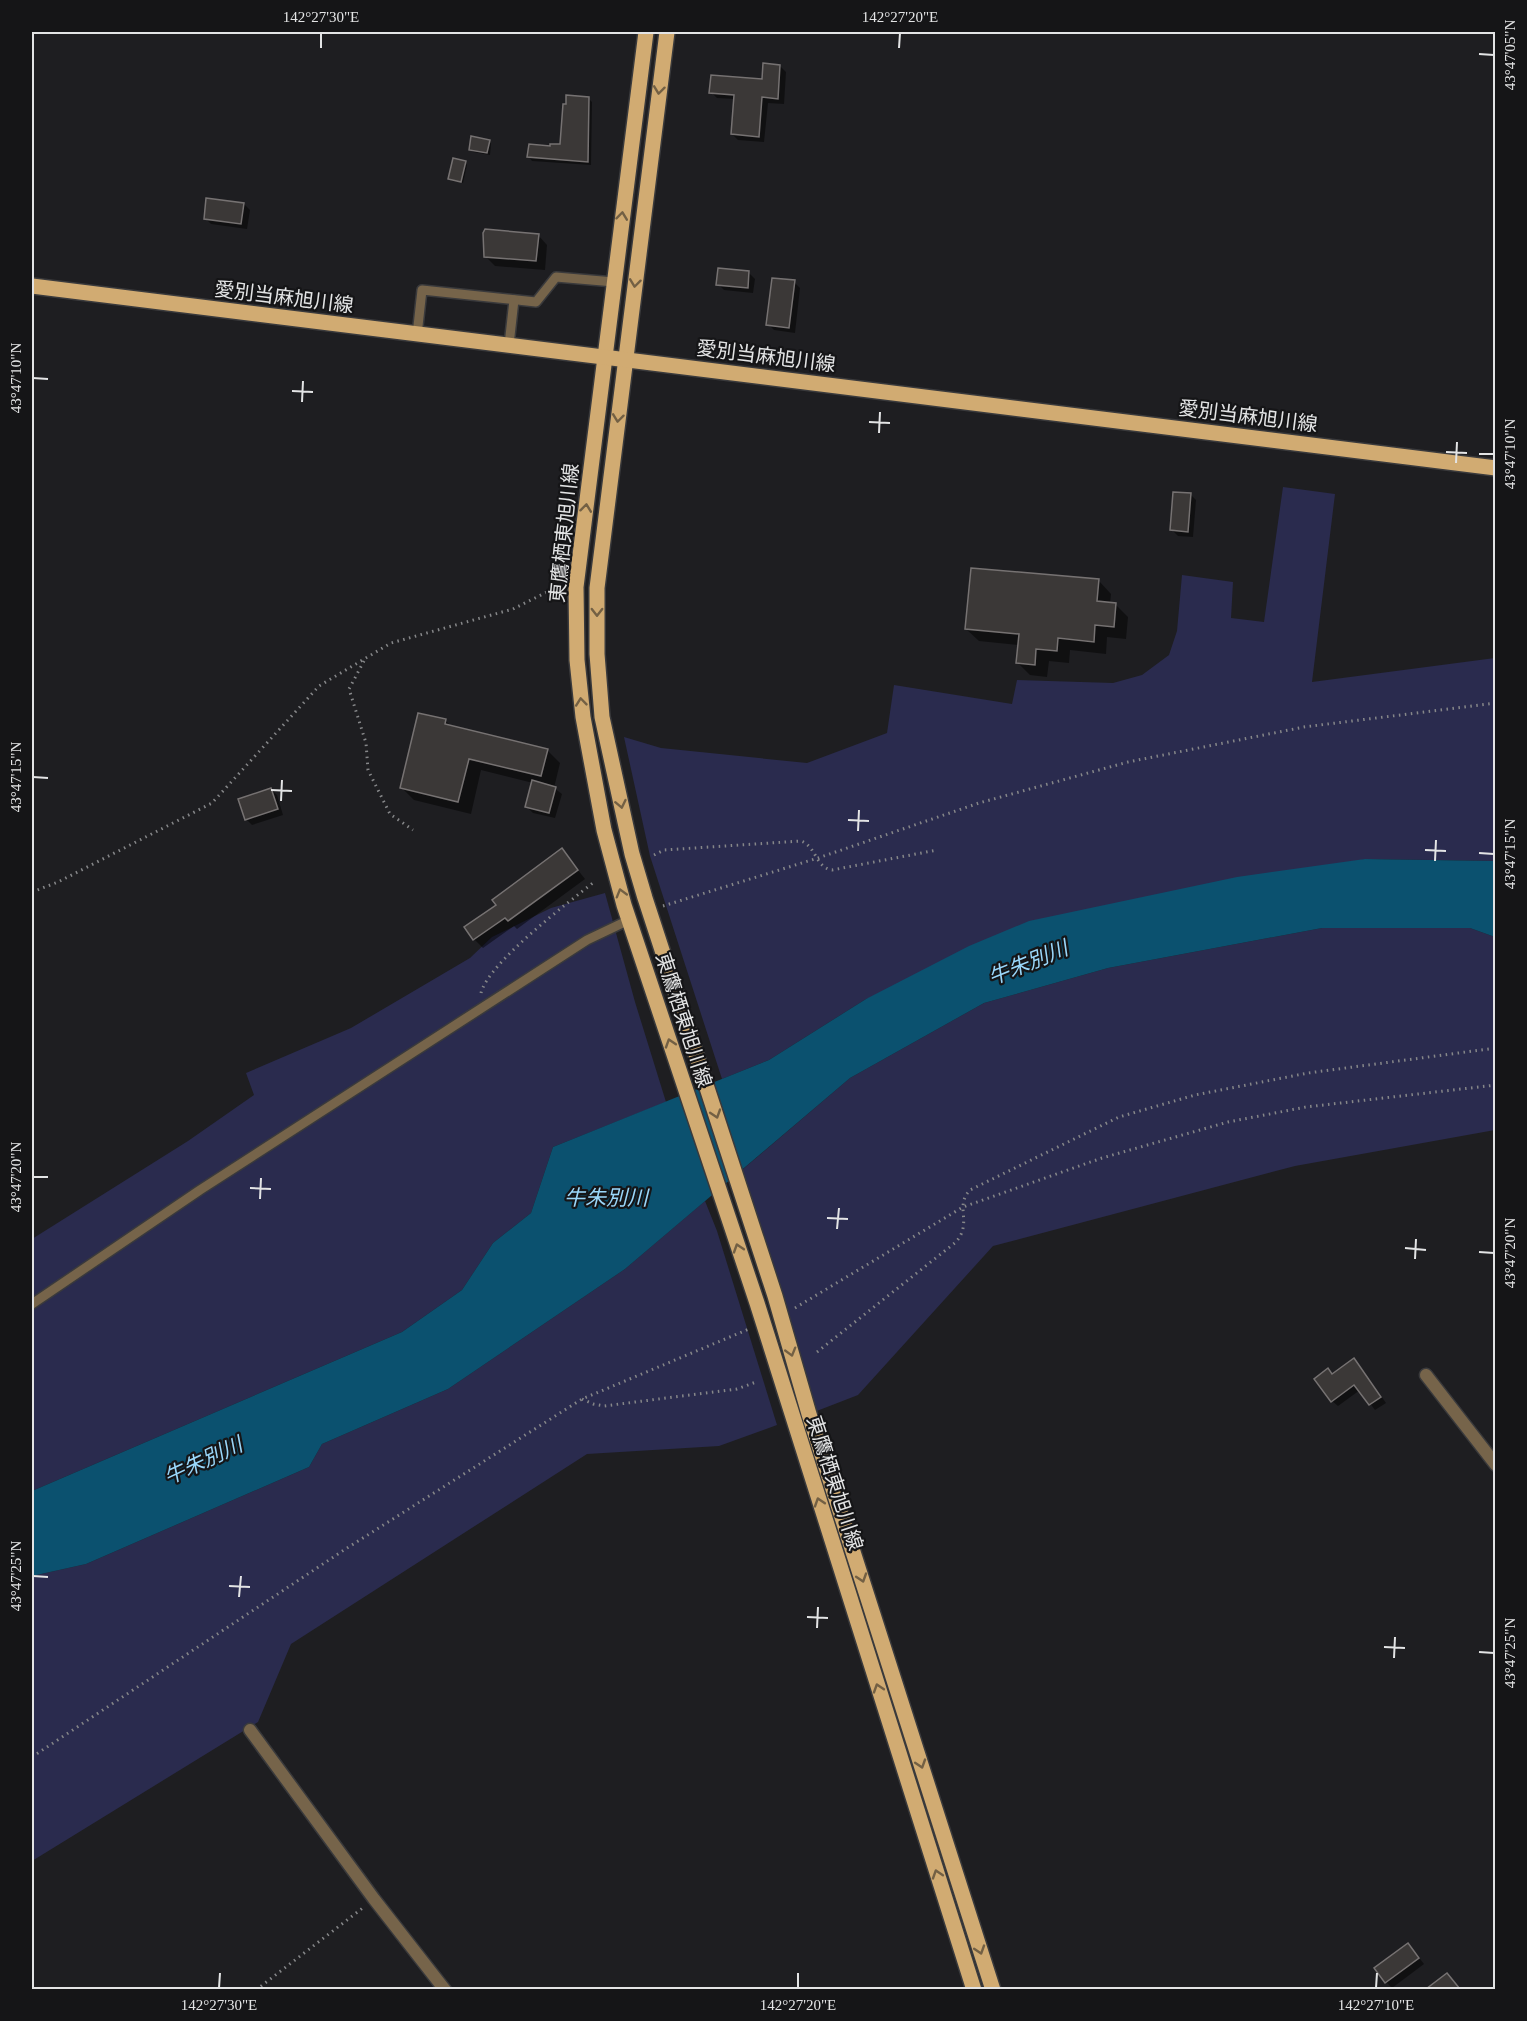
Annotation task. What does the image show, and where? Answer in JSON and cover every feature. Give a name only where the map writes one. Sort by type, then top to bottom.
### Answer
[{"type":"main road","name":"東鷹栖東旭川線","points":[[646,32],[576,587],[577,660],[583,717],[604,830],[629,920],[757,1303],[974,1989]]},
{"type":"main road","name":"東鷹栖東旭川線","points":[[667,32],[597,588],[597,654],[602,717],[632,854],[658,939],[776,1296],[809,1414],[993,1989]]},
{"type":"main road","name":"愛別当麻旭川線","points":[[32,286],[1496,468]]},
{"type":"street","points":[[1426,1375],[1496,1465]]},
{"type":"street","points":[[250,1730],[374,1899],[446,1989]]},
{"type":"lane","points":[[417,335],[422,290],[536,302],[556,277],[614,282]]},
{"type":"lane","points":[[509,345],[514,300]]},
{"type":"lane","points":[[32,1304],[200,1190],[587,940],[629,920]]},
{"type":"path","points":[[32,892],[58,882],[212,803],[318,686],[391,643],[513,609],[547,592],[576,587]]},
{"type":"path","points":[[365,659],[349,689],[366,743],[369,770],[390,814],[413,830]]},
{"type":"path","points":[[650,910],[818,858],[979,803],[1128,762],[1304,727],[1496,703]]},
{"type":"path","points":[[654,855],[664,850],[801,841],[806,842],[826,869],[832,870],[937,850]]},
{"type":"path","points":[[485,1006],[481,994],[488,979],[519,945],[594,882]]},
{"type":"path","points":[[817,1352],[956,1242],[965,1225],[964,1196],[970,1190],[1119,1117],[1195,1095],[1308,1073],[1496,1048]]},
{"type":"path","points":[[780,1316],[963,1207],[1102,1158],[1228,1122],[1306,1107],[1496,1085]]},
{"type":"path","points":[[32,1757],[362,1538],[582,1399],[762,1324]]},
{"type":"path","points":[[582,1399],[604,1406],[737,1389],[756,1382]]},
{"type":"path","points":[[256,1989],[374,1899]]},
{"type":"shaded area","points":[[1283,487],[1335,494],[1312,682],[1495,658],[1495,861],[1365,859],[866,999],[769,1060],[722,1079],[650,856],[624,737],[661,748],[807,763],[887,733],[894,685],[1012,704],[1017,680],[1113,683],[1142,675],[1169,655],[1177,631],[1182,575],[1233,582],[1231,618],[1264,622]]},
{"type":"shaded area","points":[[605,893],[666,1102],[553,1147],[531,1213],[493,1243],[462,1290],[402,1332],[32,1491],[32,1239],[188,1141],[254,1095],[246,1073],[351,1028],[470,958],[492,937],[551,908]]},
{"type":"shaded area","points":[[1322,928],[1470,928],[1495,937],[1495,1130],[1295,1166],[993,1246],[858,1395],[809,1414],[736,1175],[850,1078],[984,1003],[1108,968]]},
{"type":"shaded area","points":[[705,1201],[717,1231],[777,1425],[719,1446],[587,1454],[291,1644],[258,1722],[32,1861],[32,1576],[86,1564],[309,1467],[322,1444],[448,1389],[625,1269]]},
{"type":"water","name":"牛朱別川","points":[[1365,859],[1495,861],[1495,937],[1470,928],[1322,928],[1108,968],[984,1003],[850,1078],[625,1269],[448,1389],[322,1444],[309,1467],[86,1564],[32,1576],[32,1491],[402,1332],[462,1290],[493,1243],[531,1213],[553,1147],[769,1060],[866,999],[969,946],[1029,921],[1237,877]]},
{"type":"building","points":[[763,63],[780,65],[778,99],[762,97],[759,137],[731,134],[734,95],[709,93],[711,75],[762,79]]},
{"type":"building","points":[[566,95],[589,97],[588,162],[527,157],[529,144],[550,146],[550,144],[560,144],[563,104],[566,104]]},
{"type":"building","points":[[471,136],[490,140],[487,153],[469,150]]},
{"type":"building","points":[[453,158],[466,161],[461,182],[448,179]]},
{"type":"building","points":[[206,198],[244,203],[241,224],[204,219]]},
{"type":"building","points":[[485,229],[539,234],[536,261],[484,257],[483,233]]},
{"type":"building","points":[[718,268],[749,271],[748,288],[716,285]]},
{"type":"building","points":[[772,278],[795,280],[789,328],[766,325]]},
{"type":"building","points":[[1173,492],[1191,493],[1188,532],[1170,530]]},
{"type":"building","points":[[971,568],[1099,579],[1097,601],[1116,603],[1114,627],[1095,625],[1094,642],[1058,638],[1057,651],[1036,649],[1035,665],[1016,663],[1019,634],[965,629]]},
{"type":"building","points":[[418,713],[446,719],[445,724],[548,749],[541,776],[469,759],[458,802],[400,788]]},
{"type":"building","points":[[532,780],[556,787],[549,813],[525,807]]},
{"type":"building","points":[[271,788],[278,809],[245,820],[238,799]]},
{"type":"building","points":[[562,848],[578,870],[508,921],[505,918],[473,940],[464,927],[496,905],[492,900]]},
{"type":"building","points":[[1354,1358],[1381,1397],[1369,1405],[1354,1385],[1331,1402],[1314,1379],[1328,1368],[1332,1374]]},
{"type":"building","points":[[1408,1943],[1419,1958],[1385,1983],[1374,1968]]},
{"type":"building","points":[[1447,1973],[1460,1989],[1426,1989]]}]
